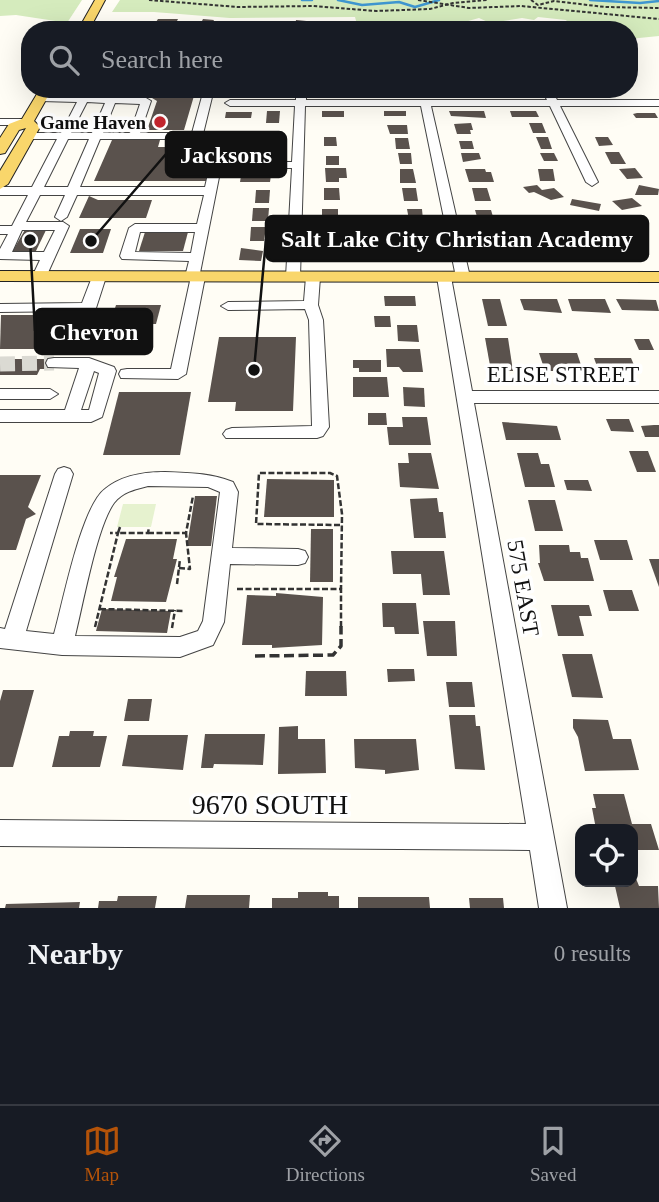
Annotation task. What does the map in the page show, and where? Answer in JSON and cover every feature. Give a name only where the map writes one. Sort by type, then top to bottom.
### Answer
[{"type":"main road","points":[[88,21],[100,0]]},
{"type":"main road","points":[[0,184],[42,98]]},
{"type":"main road","points":[[0,150],[14,127],[27,129]]},
{"type":"main road","points":[[0,276],[659,277]]},
{"type":"street","points":[[49,256],[3,256],[84,98],[146,101],[134,136]]},
{"type":"street","points":[[197,136],[207,98]]},
{"type":"street","points":[[293,277],[300,98]]},
{"type":"street","points":[[552,98],[592,182]]},
{"type":"street","points":[[61,217],[111,101]]},
{"type":"street","points":[[230,103],[659,103]]},
{"type":"street","name":"575 EAST","points":[[425,103],[453,277],[466,397],[553,908]]},
{"type":"street","points":[[0,122],[64,136],[197,136],[221,142],[178,374],[127,374]]},
{"type":"street","points":[[231,165],[298,165]]},
{"type":"street","points":[[0,191],[211,191]]},
{"type":"street","points":[[0,230],[63,226],[39,277]]},
{"type":"street","points":[[198,257],[127,256],[135,228],[204,228]]},
{"type":"street","points":[[99,277],[78,334],[82,341],[141,341]]},
{"type":"street","points":[[232,434],[317,432],[321,427],[316,320],[311,305],[313,277]]},
{"type":"street","points":[[228,306],[311,305]]},
{"type":"street","points":[[0,308],[87,307]]},
{"type":"street","points":[[0,416],[91,416],[96,413],[108,371],[89,363],[54,363]]},
{"type":"street","points":[[72,416],[89,363]]},
{"type":"street","points":[[0,394],[50,394]]},
{"type":"street","name":"ELISE STREET","points":[[466,397],[659,397]]},
{"type":"street","points":[[62,645],[96,517],[101,505],[117,488],[148,479],[209,480],[224,484],[229,492],[213,622],[205,638],[180,647],[62,645],[7,638],[64,474]]},
{"type":"street","points":[[221,556],[298,557]]},
{"type":"street","name":"9670 SOUTH","points":[[0,833],[540,837]]},
{"type":"path","points":[[149,0],[243,7],[309,6],[376,11],[430,9],[445,4],[487,0]]},
{"type":"path","points":[[419,0],[475,8],[542,6],[659,19]]},
{"type":"path","points":[[531,0],[542,6],[554,1],[606,7],[659,8]]},
{"type":"path","points":[[540,0],[542,6]]},
{"type":"path","points":[[255,656],[333,655],[341,646],[340,483],[337,476],[330,473],[260,473],[256,524],[340,525]]},
{"type":"path","points":[[180,568],[190,569],[191,558],[184,545],[194,488]]},
{"type":"path","points":[[94,634],[120,527]]},
{"type":"path","points":[[148,533],[149,527]]},
{"type":"path","points":[[118,533],[186,534]]},
{"type":"path","points":[[177,584],[180,559]]},
{"type":"path","points":[[230,589],[341,589]]},
{"type":"path","points":[[100,609],[183,611]]},
{"type":"path","points":[[171,635],[175,610]]},
{"type":"green space","points":[[0,0],[82,0],[68,21],[16,15],[0,16]]},
{"type":"green space","points":[[120,0],[659,0],[659,36],[638,38],[638,21],[567,21],[538,17],[534,20],[522,18],[503,21],[486,21],[479,18],[468,21],[356,21],[355,17],[230,18],[154,12],[112,12]]},
{"type":"green space","points":[[123,504],[156,504],[151,527],[117,527]]},
{"type":"building","points":[[158,19],[178,19],[177,21],[157,21]]},
{"type":"building","points":[[152,98],[193,98],[184,130],[147,130],[157,101]]},
{"type":"building","points":[[267,111],[280,111],[279,123],[266,123]]},
{"type":"building","points":[[322,111],[344,111],[344,117],[322,117]]},
{"type":"building","points":[[384,111],[406,111],[406,116],[384,116]]},
{"type":"building","points":[[449,111],[484,111],[486,118],[451,116]]},
{"type":"building","points":[[510,111],[536,111],[539,117],[512,117]]},
{"type":"building","points":[[226,112],[252,112],[251,118],[225,118]]},
{"type":"building","points":[[655,113],[658,118],[636,118],[633,114]]},
{"type":"building","points":[[471,123],[471,134],[457,134],[454,124]]},
{"type":"building","points":[[529,123],[542,123],[546,133],[533,133]]},
{"type":"building","points":[[387,125],[407,125],[408,134],[390,134]]},
{"type":"building","points":[[324,137],[336,137],[337,146],[324,146]]},
{"type":"building","points":[[536,137],[548,137],[552,149],[541,149]]},
{"type":"building","points":[[595,137],[608,137],[613,145],[599,146]]},
{"type":"building","points":[[395,138],[408,138],[410,149],[396,149]]},
{"type":"building","points":[[112,140],[160,140],[158,147],[215,147],[208,181],[94,181]]},
{"type":"building","points":[[459,141],[472,141],[474,149],[461,149]]},
{"type":"building","points":[[605,152],[619,152],[626,164],[611,164]]},
{"type":"building","points":[[398,153],[411,153],[412,164],[400,164]]},
{"type":"building","points":[[461,153],[479,153],[481,159],[463,162]]},
{"type":"building","points":[[540,153],[554,153],[558,161],[544,161]]},
{"type":"building","points":[[326,156],[339,156],[339,165],[326,165]]},
{"type":"building","points":[[325,168],[346,168],[347,178],[339,178],[339,182],[326,182]]},
{"type":"building","points":[[635,168],[643,178],[627,179],[619,169]]},
{"type":"building","points":[[400,169],[413,169],[416,183],[400,183]]},
{"type":"building","points":[[465,169],[485,169],[486,172],[491,172],[494,182],[469,182]]},
{"type":"building","points":[[538,169],[553,169],[555,181],[540,181]]},
{"type":"building","points":[[271,175],[270,182],[240,182],[241,176]]},
{"type":"building","points":[[537,185],[542,190],[554,188],[564,197],[551,200],[534,192],[529,193],[523,187]]},
{"type":"building","points":[[639,185],[659,189],[658,195],[635,195]]},
{"type":"building","points":[[324,188],[339,188],[340,200],[324,200]]},
{"type":"building","points":[[402,188],[416,188],[418,201],[404,201]]},
{"type":"building","points":[[472,188],[487,188],[491,201],[475,201]]},
{"type":"building","points":[[256,190],[270,190],[269,203],[255,203]]},
{"type":"building","points":[[89,196],[98,200],[152,200],[146,218],[79,218]]},
{"type":"building","points":[[632,198],[642,206],[622,210],[612,201]]},
{"type":"building","points":[[572,199],[601,204],[599,211],[570,205]]},
{"type":"building","points":[[253,208],[269,208],[268,221],[252,221]]},
{"type":"building","points":[[322,209],[338,209],[338,220],[322,220]]},
{"type":"building","points":[[407,209],[422,209],[423,220],[409,220]]},
{"type":"building","points":[[475,210],[491,210],[494,220],[478,220]]},
{"type":"building","points":[[251,227],[266,227],[264,241],[250,241]]},
{"type":"building","points":[[26,228],[47,228],[35,253],[12,252]]},
{"type":"building","points":[[80,229],[111,229],[103,253],[70,253]]},
{"type":"building","points":[[145,232],[188,232],[183,251],[139,251]]},
{"type":"building","points":[[241,248],[263,251],[261,261],[239,260]]},
{"type":"building","points":[[384,296],[415,296],[416,306],[385,306]]},
{"type":"building","points":[[482,299],[500,299],[507,326],[488,326]]},
{"type":"building","points":[[520,299],[557,299],[562,313],[524,310]]},
{"type":"building","points":[[568,299],[605,299],[611,313],[572,311]]},
{"type":"building","points":[[616,299],[656,300],[659,311],[622,310]]},
{"type":"building","points":[[116,305],[161,305],[156,324],[110,324]]},
{"type":"building","points":[[1,315],[56,315],[42,349],[0,349]]},
{"type":"building","points":[[374,316],[390,316],[391,327],[375,327]]},
{"type":"building","points":[[397,325],[417,325],[419,342],[398,341]]},
{"type":"building","points":[[219,337],[296,337],[293,411],[235,411],[236,402],[208,402]]},
{"type":"building","points":[[485,338],[508,338],[513,371],[491,371]]},
{"type":"building","points":[[634,339],[649,339],[654,350],[639,350]]},
{"type":"building","points":[[386,349],[420,349],[423,372],[403,372],[399,367],[387,367]]},
{"type":"building","points":[[539,353],[577,353],[583,371],[545,371]]},
{"type":"building","points":[[0,357],[56,359],[52,369],[40,369],[37,375],[0,375]]},
{"type":"building","points":[[594,358],[631,358],[637,372],[599,372]]},
{"type":"building","points":[[353,360],[381,360],[381,372],[359,372],[359,368],[353,368]]},
{"type":"building","points":[[353,377],[387,377],[389,397],[353,397]]},
{"type":"building","points":[[403,387],[424,388],[425,407],[404,406]]},
{"type":"building","points":[[119,392],[191,392],[180,455],[103,455]]},
{"type":"building","points":[[368,413],[386,413],[387,425],[368,425]]},
{"type":"building","points":[[402,417],[427,417],[431,445],[389,445],[387,427],[403,427]]},
{"type":"building","points":[[606,419],[629,419],[634,432],[611,431]]},
{"type":"building","points":[[502,422],[557,426],[561,440],[506,440]]},
{"type":"building","points":[[659,425],[659,437],[645,437],[641,426]]},
{"type":"building","points":[[629,451],[648,451],[656,472],[637,472]]},
{"type":"building","points":[[408,453],[431,453],[439,489],[400,487],[398,463],[409,463]]},
{"type":"building","points":[[517,453],[538,453],[541,464],[549,464],[555,487],[525,487]]},
{"type":"building","points":[[0,475],[41,475],[28,507],[36,514],[26,519],[16,550],[0,550]]},
{"type":"building","points":[[267,479],[334,480],[334,517],[264,517]]},
{"type":"building","points":[[564,480],[588,480],[592,491],[567,490]]},
{"type":"building","points":[[195,496],[217,496],[211,546],[187,546]]},
{"type":"building","points":[[437,498],[439,512],[443,512],[446,538],[414,538],[410,499]]},
{"type":"building","points":[[528,500],[555,500],[563,531],[535,531]]},
{"type":"building","points":[[311,529],[333,529],[333,582],[310,582]]},
{"type":"building","points":[[126,539],[177,539],[173,559],[177,559],[166,602],[111,601],[117,577],[114,577]]},
{"type":"building","points":[[594,540],[627,540],[633,560],[600,560]]},
{"type":"building","points":[[539,545],[569,545],[570,552],[580,552],[581,558],[588,558],[594,581],[544,581],[538,563]]},
{"type":"building","points":[[391,551],[444,551],[450,595],[423,595],[421,574],[393,574]]},
{"type":"building","points":[[649,559],[659,559],[659,587]]},
{"type":"building","points":[[603,590],[632,590],[639,611],[609,611]]},
{"type":"building","points":[[276,593],[323,597],[322,645],[272,648],[272,645],[242,645],[247,595],[276,596]]},
{"type":"building","points":[[382,603],[416,603],[419,634],[395,634],[394,627],[383,627]]},
{"type":"building","points":[[551,605],[589,605],[592,616],[579,616],[584,636],[558,636]]},
{"type":"building","points":[[102,609],[171,611],[167,633],[96,631]]},
{"type":"building","points":[[423,621],[455,621],[457,656],[427,656]]},
{"type":"building","points":[[562,654],[592,654],[603,698],[572,697]]},
{"type":"building","points":[[387,669],[414,669],[415,681],[388,682]]},
{"type":"building","points":[[306,671],[346,671],[347,696],[305,696]]},
{"type":"building","points":[[446,682],[472,682],[475,707],[449,707]]},
{"type":"building","points":[[3,690],[34,690],[13,767],[0,767],[0,701]]},
{"type":"building","points":[[128,699],[152,699],[149,721],[124,721]]},
{"type":"building","points":[[449,715],[475,715],[476,726],[480,726],[485,770],[455,769]]},
{"type":"building","points":[[573,719],[608,720],[613,739],[631,739],[639,770],[585,771]]},
{"type":"building","points":[[298,726],[298,739],[325,739],[326,773],[278,774],[279,727]]},
{"type":"building","points":[[70,731],[94,731],[93,736],[107,736],[100,767],[52,767],[59,736],[69,736]]},
{"type":"building","points":[[205,734],[265,734],[263,765],[214,764],[213,768],[201,768]]},
{"type":"building","points":[[128,735],[188,735],[183,770],[122,766]]},
{"type":"building","points":[[354,739],[416,739],[419,770],[385,774],[385,770],[355,768]]},
{"type":"building","points":[[593,794],[624,794],[632,824],[595,824],[592,808],[596,808]]},
{"type":"building","points":[[638,824],[651,824],[659,850],[638,850]]},
{"type":"building","points":[[638,884],[639,886],[658,886],[659,908],[620,908],[615,887],[638,887]]},
{"type":"building","points":[[298,892],[328,892],[328,896],[339,896],[339,908],[272,908],[272,898],[298,898]]},
{"type":"building","points":[[187,895],[250,895],[249,908],[185,908]]},
{"type":"building","points":[[118,896],[157,896],[155,908],[98,908],[99,901],[117,901]]},
{"type":"building","points":[[358,897],[429,897],[430,908],[358,908]]},
{"type":"building","points":[[469,898],[503,898],[504,908],[470,908]]},
{"type":"building","points":[[80,902],[79,908],[5,908],[6,904]]},
{"type":"waterway","points":[[302,0],[312,0]]},
{"type":"waterway","points":[[338,0],[362,5],[399,2],[415,7],[439,0]]},
{"type":"waterway","points":[[590,0],[640,3],[659,1]]},
{"type":"tunnel","points":[[0,364],[54,363]]},
{"type":"place","name":"Game Haven","points":[[160,122]]},
{"type":"place","name":"Chevron","points":[[30,240]]},
{"type":"place","name":"Jacksons","points":[[91,241]]},
{"type":"place","name":"Salt Lake City Christian Academy","points":[[254,370]]}]
